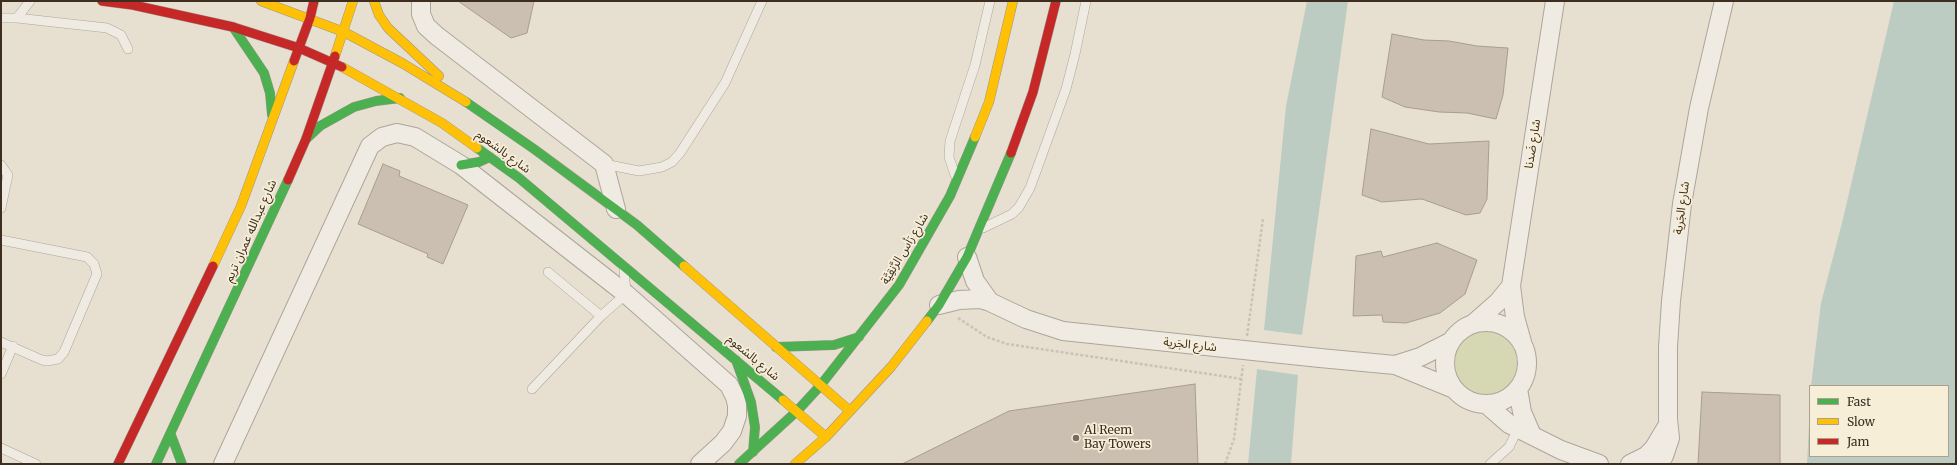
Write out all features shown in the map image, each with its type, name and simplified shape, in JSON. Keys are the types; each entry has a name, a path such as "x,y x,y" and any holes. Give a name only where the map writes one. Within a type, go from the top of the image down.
{"street":[{"name":"شارع بالشعوم","path":"102,1 134,5 233,27 299,48 333,62 400,98 442,123 519,178 797,410 826,437"},
{"name":"شارع بالشعوم","path":"261,1 310,18 344,32 402,63 452,93 534,149 638,225 850,411"},
{"name":"شارع عبدالله عمران تريم","path":"118,464 183,332 241,206 272,118 310,18 314,1"},
{"name":"شارع عبدالله عمران تريم","path":"156,464 171,435 269,223 306,139 344,32 353,1"},
{"path":"374,1 379,15 388,28 424,60 452,93"},
{"path":"421,1 421,14 426,26 437,36 604,164 616,209"},
{"name":"شارع رَأس الرَّنقِيَّة","path":"739,464 797,410 820,386 899,285 950,196 989,102 1014,1"},
{"path":"795,464 826,437 891,367 939,306 967,257 980,230 1033,92 1056,1"},
{"name":"شارع ضَدنا","path":"1522,342 1515,317 1511,286 1555,1"},
{"name":"شارع الجَرية","path":"1657,464 1668,448 1670,428 1668,419 1668,347 1671,301 1682,204 1699,108 1724,1"},
{"path":"233,27 248,47 264,73 270,93 272,118"},
{"path":"306,139 320,126 354,108 376,101 400,98"},
{"path":"223,464 370,146 382,137 397,133 415,137 461,165 626,294 729,385 735,396 737,416 732,431 723,444 700,464"},
{"path":"461,165 479,162 490,158"},
{"name":"شارع الجَرية","path":"967,257 975,281 990,302"},
{"path":"1474,323 1496,323 1515,333 1522,342 1526,354 1527,366 1524,378 1518,389 1509,397 1498,402 1486,404 1468,400 1454,389 1446,371 1446,351 1456,334 1474,323 1494,306 1511,286"},
{"name":"شارع الجَرية","path":"939,306 948,302 970,299 990,302 1026,319 1063,331 1395,365 1454,389"},
{"path":"776,347 834,345 859,336"},
{"name":"شارع الجَرية","path":"1395,365 1420,357 1450,342"},
{"path":"734,357 751,402 754,427 753,452"},
{"path":"1518,389 1525,431"},
{"path":"1486,404 1501,418 1575,460 1599,464"},
{"name":"شارع الجَرية","path":"1630,464 1646,456 1654,448 1660,440 1668,419"},
{"path":"171,435 182,464"}],"lane":[{"path":"17,18 30,1"},
{"path":"604,164 639,171 657,169 672,162 680,153 725,83 762,1"},
{"path":"957,178 951,164 950,141 975,65 990,1"},
{"path":"980,230 1012,214 1019,207 1030,188 1066,89 1086,1"},
{"path":"1,18 17,18 107,28 121,35 128,49"},
{"path":"1,165 6,170 8,176 2,204"},
{"path":"1,240 87,257 91,260 96,269 96,279 62,356 54,361 48,361 1,342"},
{"path":"532,389 601,316 626,294 624,265"},
{"path":"548,272 601,316"},
{"path":"1,374 13,346"},
{"path":"1490,464 1525,431"},
{"path":"1,448 33,463"},
{"path":"110,464 122,455"}],"path":[{"path":"939,306 988,337 1007,344 1242,379"}],"green space":[{"path":"1485,331 1497,334 1508,340 1514,351 1517,363 1514,375 1508,386 1497,392 1485,395 1473,392 1462,386 1456,375 1453,363 1456,351 1462,340 1473,334"}],"shaded area":[{"path":"1307,1 1348,1 1302,335 1264,330 1286,106"},
{"path":"1894,1 1956,1 1956,464 1807,464 1809,424 1809,457 1949,457 1949,385 1811,385 1821,303 1842,223"},
{"path":"1257,369 1298,375 1291,464 1248,464"}],"building":[{"path":"458,1 534,1 527,33 511,38"},
{"path":"1392,34 1424,40 1449,41 1477,46 1508,48 1503,95 1496,119 1467,113 1439,112 1405,107 1382,97"},
{"path":"1371,129 1429,144 1489,141 1487,199 1480,213 1466,215 1422,199 1382,202 1362,195"},
{"path":"383,164 400,171 399,176 468,205 443,264 427,257 428,254 358,224"},
{"path":"1437,243 1477,260 1465,294 1440,313 1406,323 1383,322 1382,315 1353,316 1356,256 1381,251 1383,257"},
{"name":"Al Reem Bay Towers","path":"1195,384 1198,464 902,464 1009,411"},
{"path":"1702,392 1780,395 1780,464 1698,464"}],"traffic: fast":[{"path":"233,27 264,73 270,93 272,115"},
{"path":"306,139 320,126 354,107 376,101 400,98"},
{"path":"466,102 534,149 637,225 684,266"},
{"path":"739,464 797,411 820,386 899,285 950,196 975,137"},
{"path":"477,148 519,178 783,400"},
{"path":"927,321 939,305 967,257 1011,153"},
{"path":"461,165 479,162 490,157"},
{"path":"156,464 288,180"},
{"path":"776,347 834,345 859,337"},
{"path":"736,360 751,402 755,427 753,452"},
{"path":"171,435 182,464"}],"traffic: slow":[{"path":"261,1 344,32 402,63 466,102"},
{"path":"335,56 353,1"},
{"path":"374,1 379,15 388,28 439,76"},
{"path":"975,137 989,102 1013,1"},
{"path":"213,266 241,206 294,61"},
{"path":"342,67 442,123 477,148"},
{"path":"684,266 850,411"},
{"path":"795,464 826,437 891,367 927,321"},
{"path":"783,400 826,437"}],"traffic: jam":[{"path":"102,1 133,5 233,27 299,48 342,67"},
{"path":"294,61 310,18 314,1"},
{"path":"1011,153 1033,92 1056,1"},
{"path":"288,180 306,139 335,56"},
{"path":"118,464 213,266"}],"place":[{"name":"Al Reem Bay Towers","path":"1076,438"}]}
